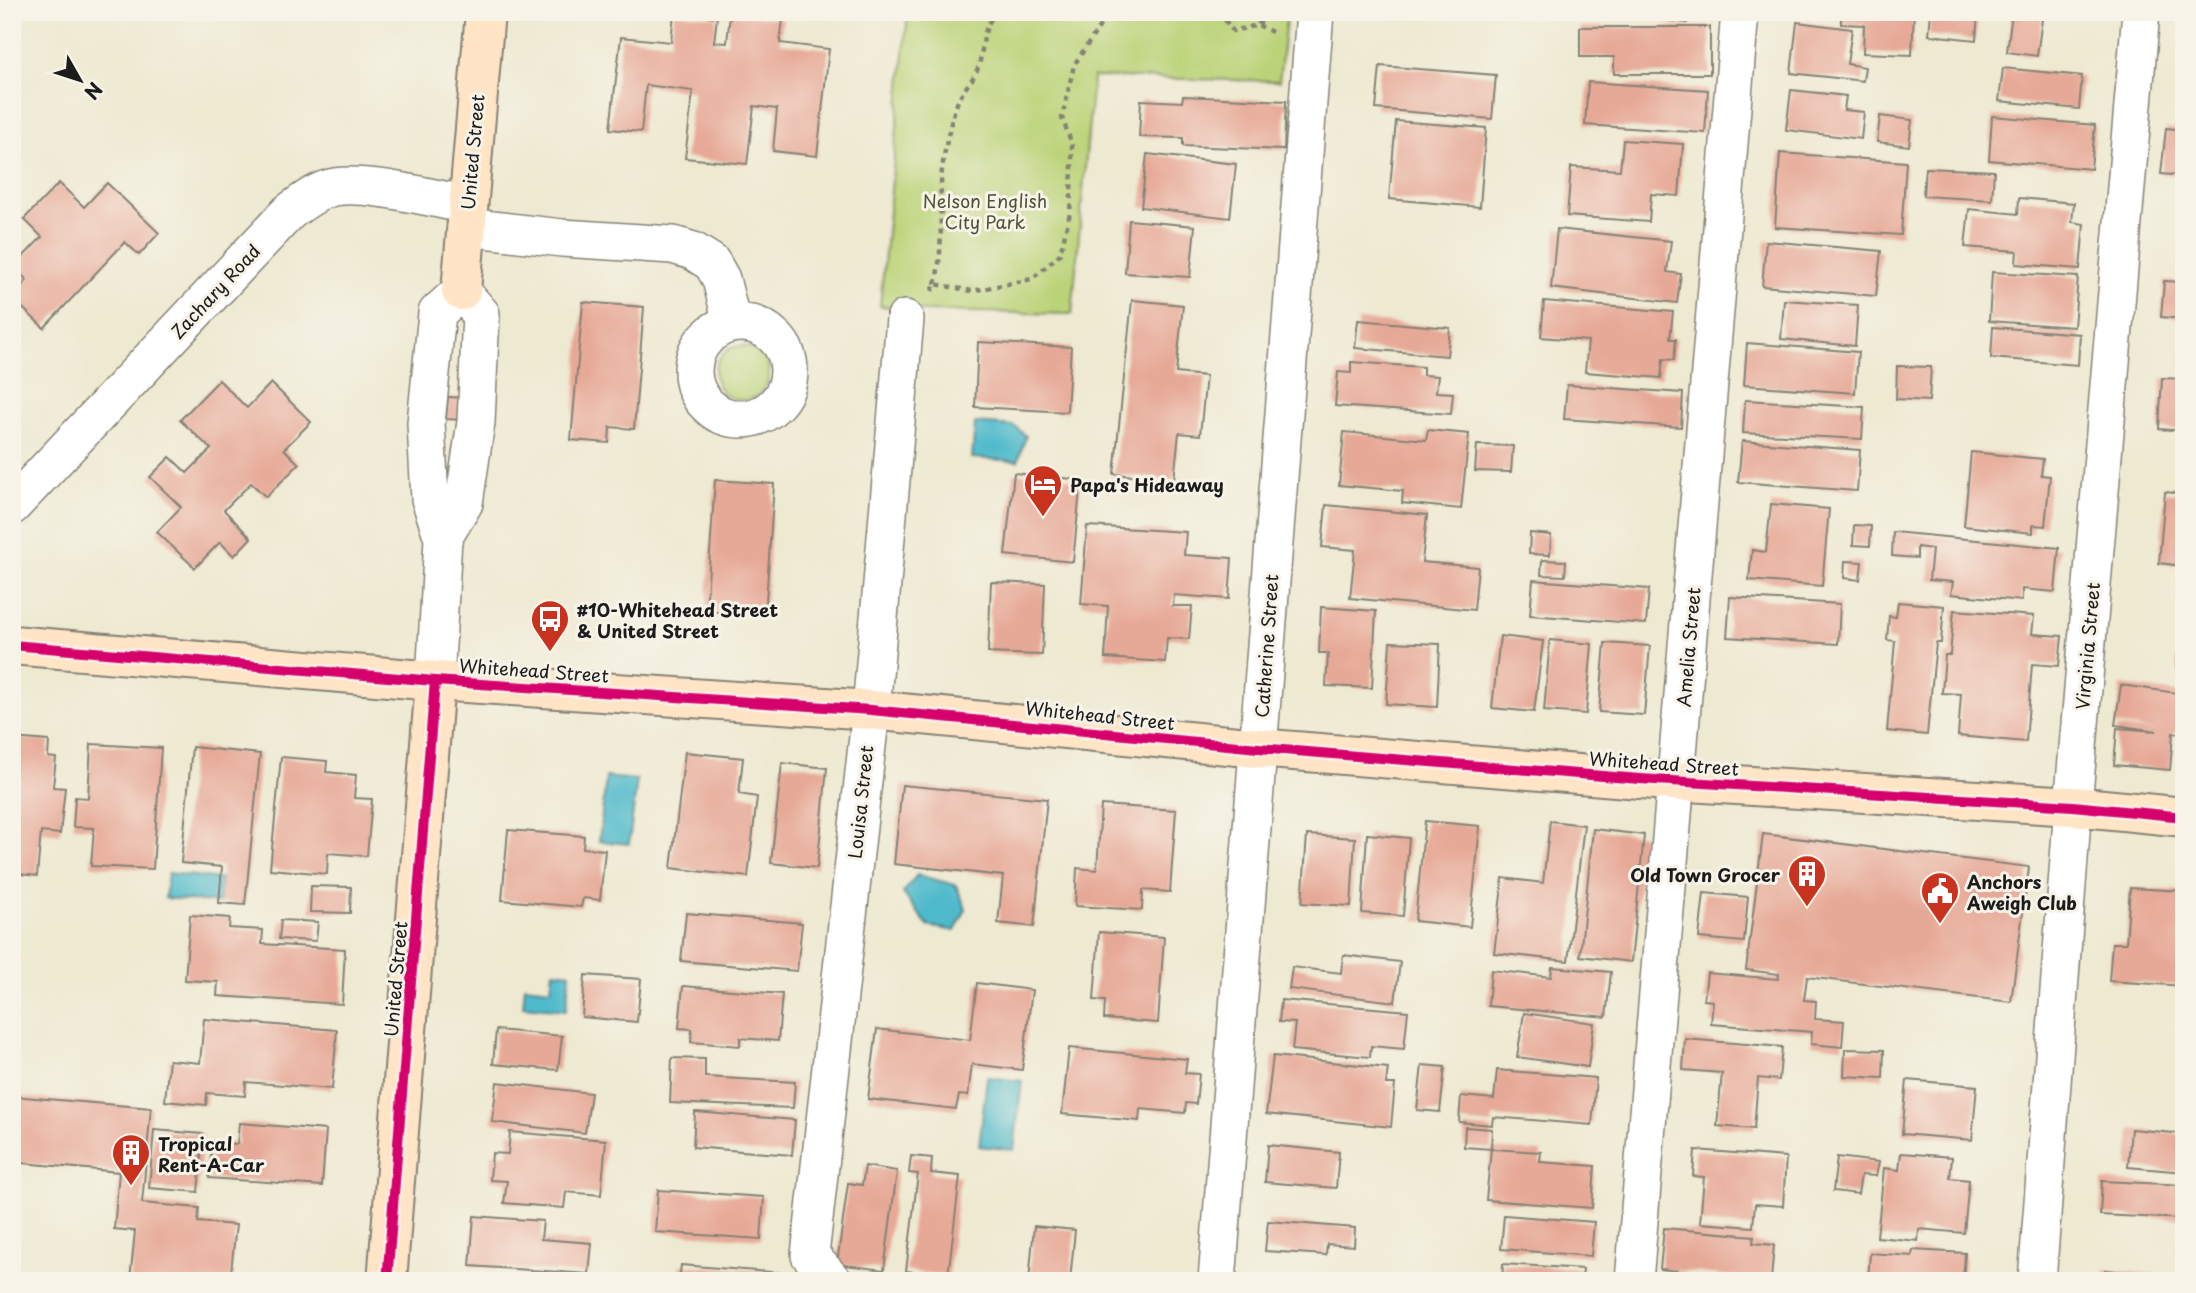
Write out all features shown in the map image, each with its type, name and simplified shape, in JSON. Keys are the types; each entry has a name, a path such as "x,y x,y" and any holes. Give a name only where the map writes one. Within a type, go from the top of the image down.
{"street":[{"name":"United Street","path":"387,1281 435,681 443,538 430,499 426,423 437,313 461,291 485,12"},
{"name":"Catherine Street","path":"1217,1281 1315,12"},
{"name":"Amelia Street","path":"1634,1281 1740,12"},
{"name":"Virginia Street","path":"2037,1281 2073,806 2141,12"},
{"name":"Zachary Road","path":"12,506 289,212 329,188 352,186 562,239 673,245 693,251 712,262 722,279 732,323"},
{"name":"United Street","path":"443,538 464,503 476,422 481,314 461,291"},
{"name":"Louisa Street","path":"830,1279 810,1255 916,310"},
{"name":"Whitehead Street","path":"12,645 435,681 871,710 1258,748 1676,782 2073,806 2184,817"}],"path":[{"path":"916,310 935,284 942,237 943,168 952,120 960,96 974,80 986,29 993,15 1000,12"},
{"path":"935,284 972,291 1032,279 1060,254 1070,213 1072,169 1072,144 1062,118 1074,65 1109,12"},
{"path":"1219,12 1233,31"},
{"path":"1258,25 1268,12"}],"green space":[{"name":"Nelson English City Park","path":"908,12 1287,12 1279,81 1093,77 1072,314 923,311 880,306"},
{"path":"742,346 761,354 769,373 761,392 742,400 723,392 715,373 723,354"}],"water":[{"path":"975,423 1014,426 1026,436 1018,461 972,458"},
{"path":"606,777 637,780 629,844 599,841"},
{"path":"168,873 221,879 219,903 165,898"},
{"path":"917,875 956,885 966,909 955,931 928,926 903,893"},
{"path":"553,971 570,973 566,1010 523,1006 525,986 551,989"},
{"path":"987,1077 1022,1081 1014,1150 979,1146"}],"building":[{"path":"1595,12 1688,12 1687,23"},
{"path":"1841,12 1914,12 1912,55 1863,53 1864,25 1841,24"},
{"path":"1931,12 1978,12 1976,40 1929,35"},
{"path":"2012,12 2043,12 2037,56 2007,52"},
{"path":"674,13 717,17 714,42 727,43 730,14 783,19 780,43 829,49 817,156 773,151 777,109 754,106 747,164 685,158 693,91 646,85 641,132 610,129 621,37 671,42"},
{"path":"1797,22 1852,29 1847,64 1865,67 1863,81 1791,73"},
{"path":"1580,27 1710,27 1710,74 1614,74 1614,57 1580,57"},
{"path":"1380,66 1496,75 1492,119 1376,109"},
{"path":"2003,68 2082,76 2079,109 1999,101"},
{"path":"1588,82 1708,90 1705,133 1585,125"},
{"path":"1791,90 1846,96 1844,110 1864,112 1861,139 1786,130"},
{"path":"1183,96 1286,101 1284,150 1183,146 1183,138 1139,137 1141,100 1182,102"},
{"path":"1880,116 1912,120 1909,146 1877,142"},
{"path":"1992,116 2095,125 2091,169 1989,160"},
{"path":"1396,121 1486,128 1480,207 1389,199"},
{"path":"2166,128 2184,130 2184,176 2161,174"},
{"path":"1623,140 1683,144 1679,196 1651,194 1649,222 1567,216 1571,167 1620,170"},
{"path":"1780,153 1906,162 1901,235 1775,227"},
{"path":"1147,154 1236,164 1230,218 1141,207"},
{"path":"1925,168 1994,171 1992,200 1923,196"},
{"path":"59,183 84,207 107,183 159,233 139,255 125,242 44,328 12,298 27,280 13,267 42,237 24,219"},
{"path":"2019,198 2074,203 2072,222 2084,224 2080,269 2016,264 2017,251 1965,247 1969,209 2018,214"},
{"path":"1129,220 1195,226 1190,277 1125,273"},
{"path":"1557,229 1671,241 1667,272 1681,274 1677,303 1551,288"},
{"path":"1766,241 1881,251 1876,296 1762,286"},
{"path":"1992,272 2078,277 2074,327 1989,321"},
{"path":"2164,281 2184,282 2184,319 2161,317"},
{"path":"1132,300 1183,305 1176,373 1206,376 1200,435 1179,433 1174,480 1114,474"},
{"path":"1784,300 1858,305 1855,346 1781,339"},
{"path":"1544,301 1673,312 1670,339 1676,339 1674,360 1663,359 1661,378 1585,372 1588,341 1541,337"},
{"path":"583,302 644,307 634,429 610,427 609,443 571,440"},
{"path":"1358,320 1450,328 1447,356 1355,348"},
{"path":"1993,327 2080,334 2078,365 1991,358"},
{"path":"978,342 1071,347 1067,412 975,407"},
{"path":"1747,343 1858,352 1855,393 1744,385"},
{"path":"1351,362 1423,367 1423,375 1438,376 1436,392 1453,393 1451,414 1335,406 1338,372 1351,373"},
{"path":"1897,366 1931,367 1929,401 1896,399"},
{"path":"2162,378 2184,379 2184,431 2159,429"},
{"path":"219,380 247,408 271,383 311,422 284,449 299,464 266,497 251,483 224,510 251,538 234,556 220,542 195,568 157,532 181,507 150,477 170,457 187,473 211,449 180,420"},
{"path":"1567,385 1683,393 1681,427 1564,419"},
{"path":"448,397 465,398 464,420 446,419"},
{"path":"1745,400 1864,407 1862,439 1743,433"},
{"path":"1428,430 1469,434 1461,509 1402,503 1403,491 1339,485 1344,432 1426,440"},
{"path":"1742,441 1860,450 1857,491 1738,482"},
{"path":"1477,445 1513,446 1511,472 1475,471"},
{"path":"1971,452 2043,459 2041,475 2050,476 2045,526 2033,525 2033,533 1964,526"},
{"name":"Papa's Hideaway","path":"1014,473 1081,480 1073,562 1005,555"},
{"path":"715,480 774,484 765,616 706,611"},
{"path":"2165,492 2184,494 2184,566 2159,563"},
{"path":"1771,504 1829,509 1822,586 1749,580 1752,550 1766,552"},
{"path":"1326,505 1427,515 1422,562 1478,567 1474,610 1350,598 1355,550 1322,547"},
{"path":"1854,525 1871,526 1870,546 1853,545"},
{"path":"1087,526 1186,532 1184,555 1232,558 1229,599 1174,595 1173,606 1192,606 1189,639 1167,638 1165,662 1105,658 1108,606 1081,604"},
{"path":"1893,532 2059,548 2055,592 2022,589 2022,601 1951,594 1953,582 1929,580 1932,549 1917,547 1917,558 1892,556"},
{"path":"1530,533 1551,535 1550,555 1529,554"},
{"path":"1542,560 1566,561 1565,576 1541,575"},
{"path":"1845,561 1862,562 1860,580 1844,578"},
{"path":"1533,580 1649,589 1646,624 1530,615"},
{"path":"991,582 1045,584 1042,655 988,653"},
{"path":"1730,597 1840,604 1838,644 1727,637"},
{"path":"1898,602 1944,606 1941,643 1936,643 1927,735 1887,731 1895,641 1887,640 1889,616 1896,617"},
{"path":"1321,607 1376,611 1372,688 1326,686 1328,653 1319,653"},
{"path":"1954,610 2034,616 2032,634 2062,636 2059,666 2032,664 2026,742 1958,736 1961,694 1942,693 1945,655 1950,655"},
{"path":"2179,635 2184,635 2184,668 2177,668"},
{"path":"1500,636 1543,641 1534,712 1492,708"},
{"path":"1550,640 1592,644 1586,714 1544,711"},
{"path":"1390,642 1440,644 1437,707 1386,704"},
{"path":"1605,643 1650,646 1644,715 1599,712"},
{"path":"2121,685 2184,694 2182,734 2173,733 2170,770 2114,765 2117,728 2157,731 2115,725"},
{"path":"12,738 49,741 48,757 56,758 53,787 65,788 60,834 41,832 37,876 12,873"},
{"path":"91,744 161,748 153,869 91,866 94,828 73,827 75,797 88,798"},
{"path":"192,747 260,754 245,905 219,903 222,867 181,863"},
{"path":"685,752 743,758 739,794 757,797 748,877 671,868"},
{"path":"281,757 327,761 326,772 356,775 354,798 372,799 367,856 328,853 327,874 270,869"},
{"path":"782,763 827,768 817,868 771,863"},
{"path":"902,785 1047,799 1034,927 998,923 1003,876 894,864"},
{"path":"1101,805 1176,810 1170,892 1143,890 1142,910 1075,906 1077,868 1097,870"},
{"path":"1425,821 1480,826 1470,927 1415,921"},
{"path":"1550,821 1584,825 1568,961 1494,953 1503,878 1543,883"},
{"path":"1593,829 1644,835 1631,962 1580,956"},
{"path":"508,830 584,836 583,848 605,850 600,900 583,898 581,907 502,900"},
{"path":"1367,834 1409,838 1403,916 1362,913"},
{"path":"1763,834 2029,867 2011,1002 1807,977 1804,1000 1816,1001 1815,1019 1844,1021 1842,1047 1811,1044 1812,1032 1711,1024 1713,1001 1704,1000 1707,973 1778,979 1779,974 1746,970"},
{"path":"1307,835 1355,838 1351,906 1302,903"},
{"path":"311,886 351,887 350,913 310,912"},
{"path":"2130,888 2184,891 2184,986 2109,981 2112,943 2126,943"},
{"path":"1704,893 1748,897 1744,942 1699,938"},
{"path":"686,913 802,923 797,971 681,961"},
{"path":"190,915 230,918 229,928 263,930 262,944 345,949 342,1004 217,996 218,982 185,980"},
{"path":"281,920 318,922 316,941 279,939"},
{"path":"1099,932 1164,937 1158,1023 1104,1019 1105,1001 1094,1000"},
{"path":"1343,955 1400,962 1395,1002 1289,989 1292,967 1341,973"},
{"path":"1552,967 1611,972 1606,1017 1488,1006 1491,970 1551,977"},
{"path":"585,975 641,979 637,1022 582,1017"},
{"path":"977,983 1032,990 1022,1070 972,1064 968,1096 959,1095 956,1109 868,1099 877,1029 970,1040"},
{"path":"683,986 782,994 778,1041 740,1038 740,1046 691,1042 692,1029 679,1028"},
{"path":"1281,1000 1408,1011 1404,1049 1371,1046 1370,1057 1292,1050 1295,1023 1279,1022"},
{"path":"1524,1013 1594,1023 1588,1067 1517,1057"},
{"path":"204,1019 337,1030 332,1089 246,1082 245,1096 207,1093 206,1105 165,1101 169,1060 200,1063"},
{"path":"496,1030 562,1036 558,1070 493,1064"},
{"path":"1685,1039 1782,1047 1779,1080 1758,1078 1754,1129 1717,1126 1722,1073 1683,1070"},
{"path":"1069,1048 1187,1059 1185,1073 1199,1074 1196,1104 1186,1103 1185,1113 1140,1109 1139,1121 1062,1114"},
{"path":"1845,1049 1884,1050 1883,1078 1844,1076"},
{"path":"1273,1056 1388,1068 1386,1084 1395,1084 1391,1127 1266,1114"},
{"path":"672,1058 705,1059 705,1077 795,1082 793,1108 670,1103"},
{"path":"1422,1065 1445,1067 1440,1112 1417,1110"},
{"path":"1497,1070 1596,1078 1592,1125 1493,1117 1492,1125 1459,1122 1461,1096 1494,1099"},
{"path":"1907,1080 1977,1086 1972,1140 1902,1134"},
{"path":"497,1082 591,1093 585,1133 492,1122"},
{"name":"Tropical Rent-A-Car","path":"12,1096 151,1108 142,1203 199,1208 198,1222 236,1225 230,1281 130,1281 135,1231 114,1229 119,1172 12,1162"},
{"path":"695,1112 795,1120 792,1155 693,1147"},
{"path":"239,1123 326,1130 322,1186 209,1178 212,1142 237,1144"},
{"path":"1465,1127 1492,1129 1491,1149 1464,1147"},
{"path":"2131,1129 2184,1134 2184,1172 2128,1167"},
{"path":"154,1130 203,1134 198,1192 149,1188"},
{"path":"510,1132 606,1140 601,1195 566,1192 564,1208 504,1203 507,1181 490,1180 492,1153 508,1154"},
{"path":"1268,1145 1339,1152 1336,1188 1265,1182"},
{"path":"1491,1149 1541,1152 1540,1162 1595,1166 1592,1208 1486,1200"},
{"path":"1695,1150 1786,1157 1783,1206 1755,1204 1753,1227 1700,1223 1704,1177 1693,1176"},
{"path":"1901,1153 1952,1157 1950,1178 1969,1180 1964,1233 1919,1229 1918,1241 1877,1237 1884,1168 1899,1170"},
{"path":"911,1156 932,1158 931,1173 960,1176 948,1276 906,1271 918,1174 909,1173"},
{"path":"1837,1157 1879,1162 1876,1176 1861,1175 1858,1194 1833,1191"},
{"path":"865,1166 897,1171 884,1270 837,1264 848,1183 862,1185"},
{"path":"2102,1181 2184,1185 2184,1219 2100,1215"},
{"path":"658,1190 764,1197 761,1239 655,1232"},
{"path":"1504,1215 1594,1222 1591,1256 1501,1249"},
{"path":"474,1216 543,1221 541,1239 592,1243 589,1274 470,1266"},
{"path":"1268,1221 1355,1228 1354,1246 1327,1244 1326,1255 1265,1251"},
{"path":"1034,1226 1075,1230 1070,1281 1029,1281"},
{"path":"1664,1228 1754,1236 1753,1243 1774,1245 1771,1280 1660,1269"},
{"path":"1913,1250 1965,1253 1963,1281 1868,1281 1870,1253 1912,1256"},
{"path":"1503,1264 1583,1269 1582,1281 1502,1281"},
{"path":"681,1265 783,1273 782,1281 679,1281"},
{"path":"2105,1270 2184,1277 2184,1281 2103,1281"},
{"path":"1655,1275 1727,1279 1727,1281 1655,1281"}],"cycle path":[{"path":"12,645 435,681 871,710 1258,748 1640,779 2073,806 2184,817"},
{"path":"387,1281 435,681"}],"place":[{"name":"Papa's Hideaway","path":"1043,518"},
{"name":"#10-Whitehead Street & United Street","path":"550,653"},
{"name":"Old Town Grocer","path":"1807,908"},
{"name":"Anchors Aweigh Club","path":"1940,925"},
{"name":"Tropical Rent-A-Car","path":"131,1187"}]}
